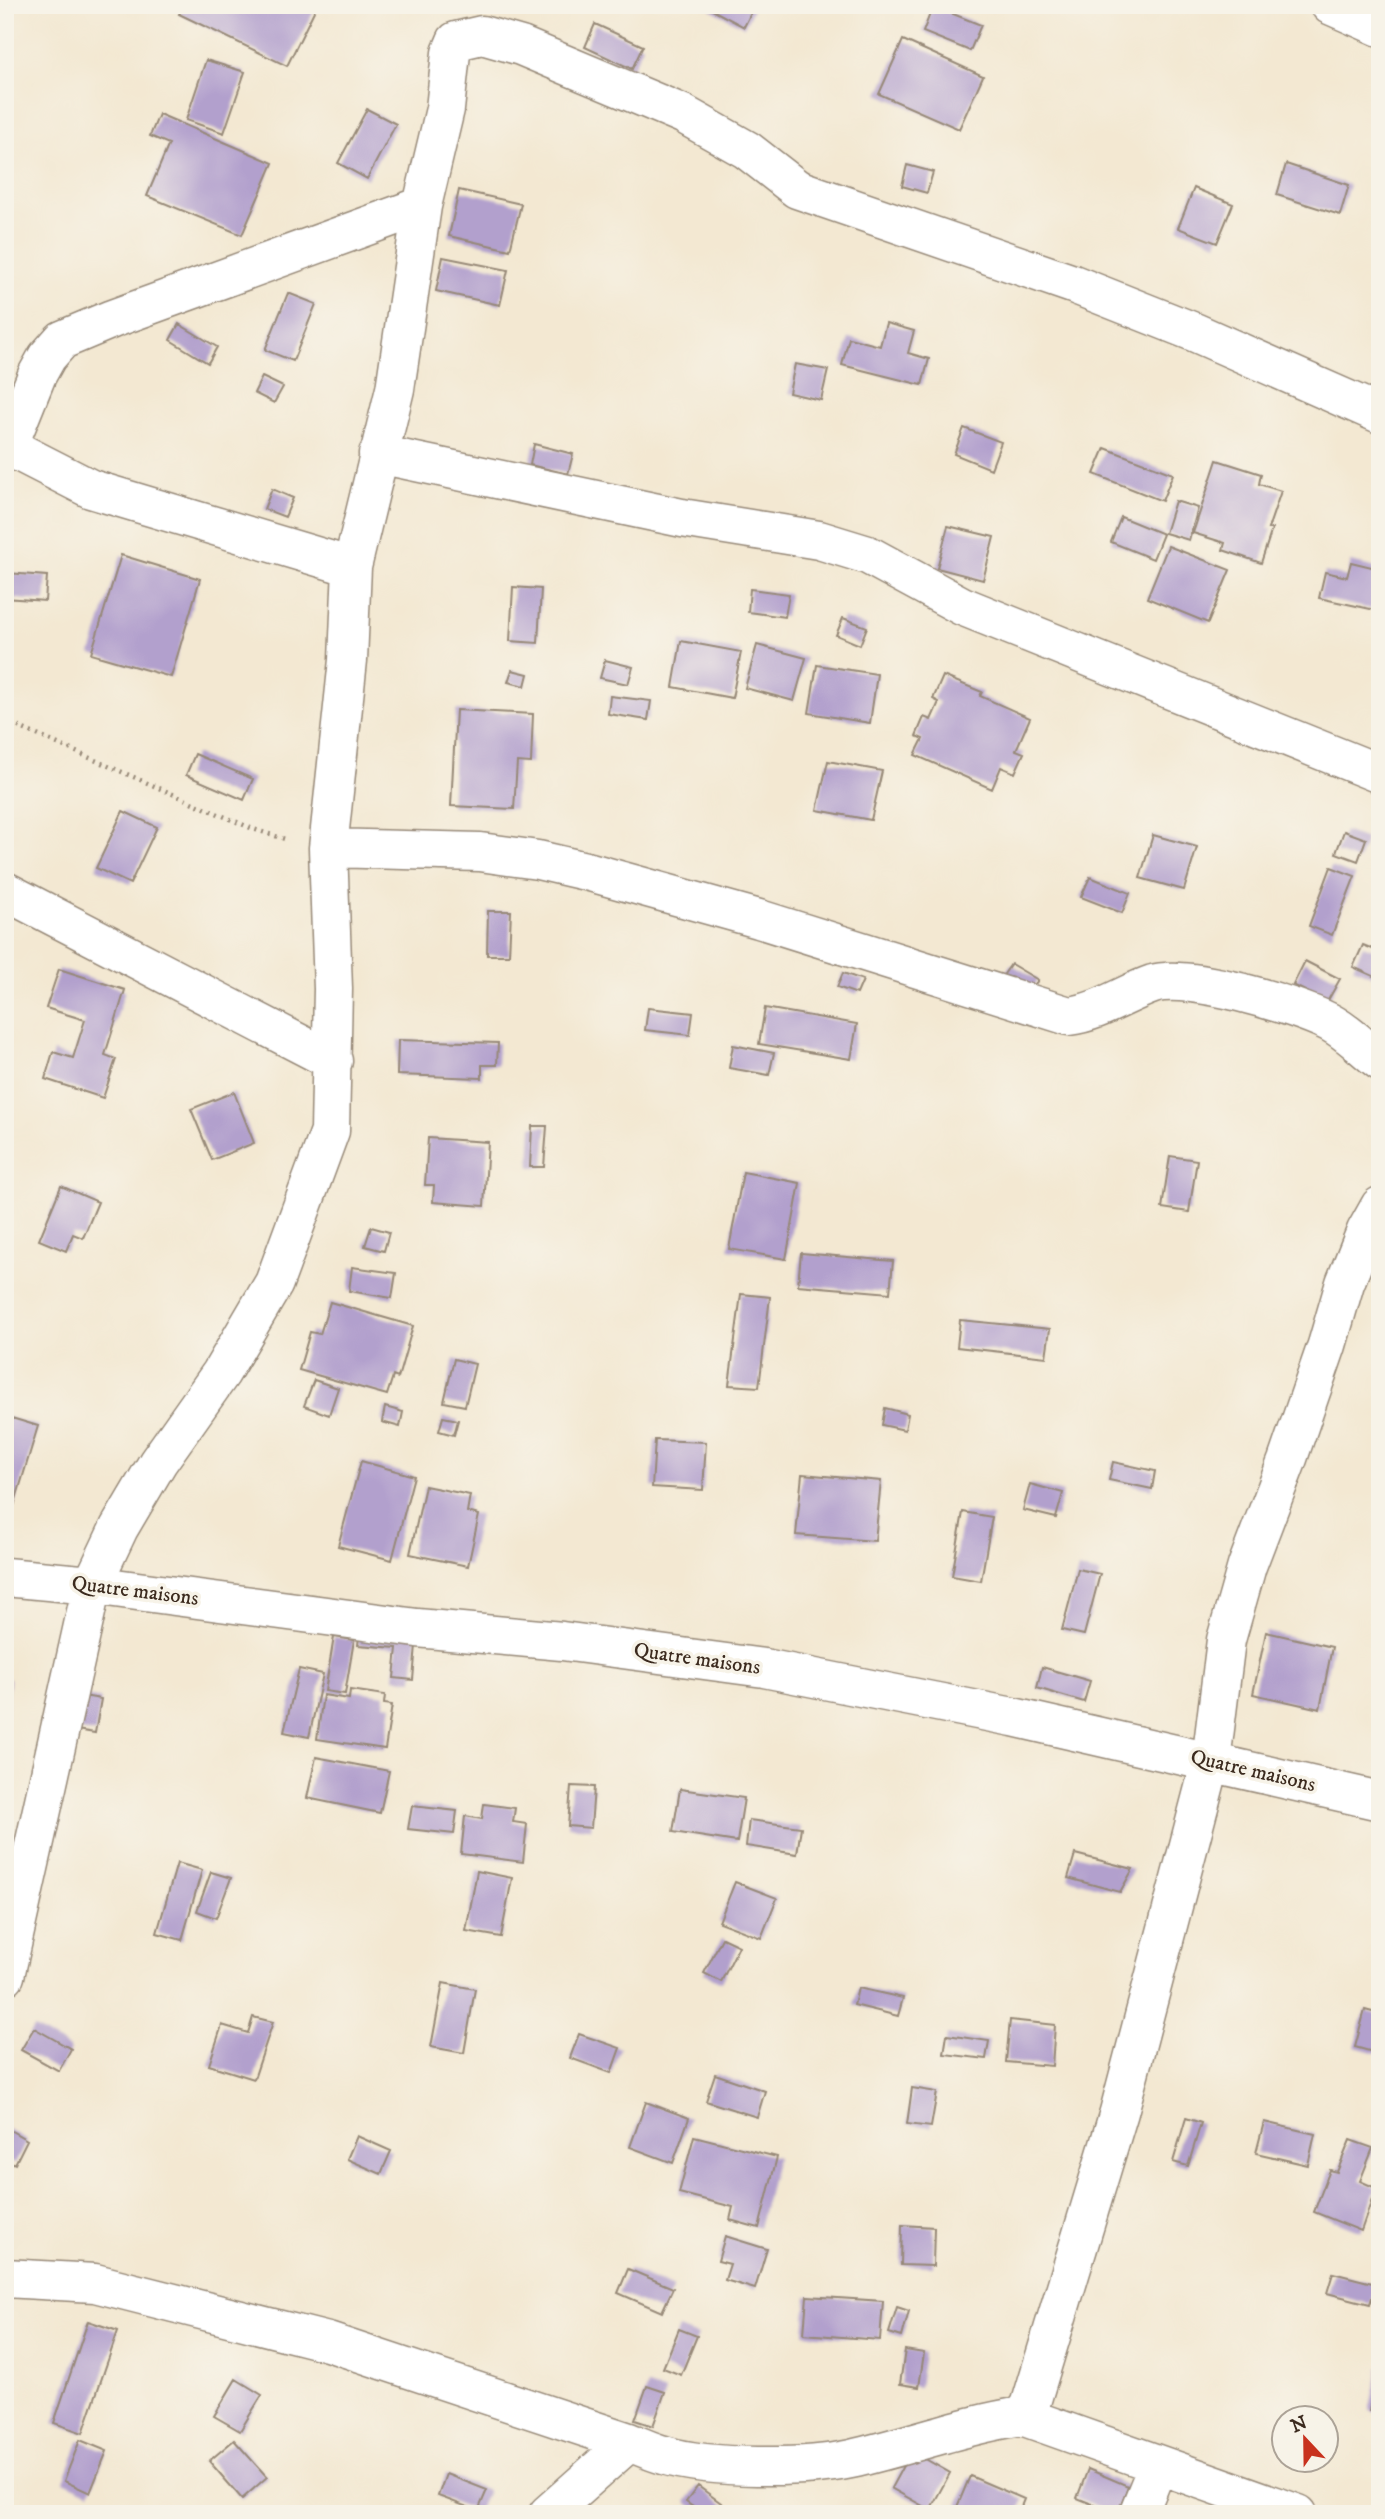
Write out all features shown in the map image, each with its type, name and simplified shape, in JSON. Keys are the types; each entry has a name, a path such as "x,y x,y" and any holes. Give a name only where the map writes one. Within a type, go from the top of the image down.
{"street":[{"path":"1330,5 1380,27"},
{"path":"5,1976 92,1585 119,1528 158,1462 221,1373 274,1283 330,1131 333,1061 328,848 348,660 352,567 395,389 422,206 445,109 451,52 456,41 482,35 521,46 683,114 747,150 797,189 850,205 1073,284 1194,332 1380,414"},
{"path":"352,567 91,489 6,446 24,411 37,375 47,357 62,340 112,318 422,206"},
{"path":"379,454 682,517 819,540 867,555 962,606 1380,774"},
{"path":"328,848 480,852 538,860 759,919 1069,1016 1086,1014 1154,984 1179,981 1276,1000 1331,1023 1380,1061"},
{"path":"5,891 333,1061"},
{"path":"1023,2416 1030,2406 1119,2112 1210,1761 1226,1640 1247,1566 1296,1435 1345,1283 1366,1231 1380,1206"},
{"name":"Quatre maisons","path":"5,1577 92,1585 417,1628 562,1641 764,1668 1013,1717 1380,1801"},
{"path":"5,2278 94,2283 328,2342 666,2456 725,2465 795,2465 848,2460 985,2422 1023,2416 1298,2514"},
{"path":"548,2514 629,2442"},
{"path":"1138,2514 1158,2465"}],"path":[{"path":"5,721 253,829 283,839 328,848"}],"building":[{"path":"184,5 317,5 287,66 179,14"},
{"path":"703,5 755,5 744,27"},
{"path":"933,6 981,25 970,51 923,32"},
{"path":"595,24 643,46 632,69 585,47"},
{"path":"903,40 983,76 959,129 879,94"},
{"path":"206,60 245,72 224,133 186,120"},
{"path":"367,109 396,124 367,179 338,163"},
{"path":"159,114 273,163 242,235 147,196 169,144 150,136"},
{"path":"1286,164 1349,185 1340,215 1277,195"},
{"path":"907,165 933,172 927,193 902,186"},
{"path":"1194,188 1233,204 1217,243 1178,228"},
{"path":"459,190 521,204 510,250 449,236"},
{"path":"443,257 508,270 500,305 436,291"},
{"path":"288,293 316,304 293,361 265,350"},
{"path":"886,323 914,331 908,353 929,359 922,385 842,365 849,338 880,346"},
{"path":"179,324 217,347 208,363 170,340"},
{"path":"795,364 828,370 821,400 789,393"},
{"path":"262,377 283,387 274,403 254,393"},
{"path":"964,428 1001,442 991,469 954,454"},
{"path":"534,444 573,454 568,474 530,465"},
{"path":"1105,448 1173,474 1162,501 1094,474"},
{"path":"1217,460 1261,474 1259,484 1281,491 1268,529 1272,529 1261,563 1223,550 1225,543 1193,533"},
{"path":"272,489 293,498 285,517 264,509"},
{"path":"1175,501 1198,508 1189,540 1165,533"},
{"path":"1121,517 1163,534 1153,559 1111,542"},
{"path":"948,526 994,537 983,580 937,568"},
{"path":"1168,546 1230,570 1208,623 1147,598"},
{"path":"121,555 200,579 171,677 91,654"},
{"path":"1351,562 1380,569 1380,611 1319,598 1325,572 1347,577"},
{"path":"6,573 47,576 45,601 5,598"},
{"path":"513,587 541,589 538,643 510,641"},
{"path":"750,589 789,594 785,617 748,612"},
{"path":"843,618 867,627 860,645 836,635"},
{"path":"681,641 741,652 732,698 673,687"},
{"path":"757,645 806,658 794,701 745,688"},
{"path":"605,660 633,667 628,684 600,678"},
{"path":"817,665 877,674 870,723 809,713"},
{"path":"512,670 528,674 525,686 508,682"},
{"path":"943,676 982,692 980,696 1030,718 1016,750 1024,753 1015,773 1001,767 992,789 915,755 923,739 916,736 924,717 931,720 939,702 933,699"},
{"path":"610,696 651,701 648,720 608,714"},
{"path":"456,710 533,714 531,763 517,762 514,809 451,806"},
{"path":"195,754 253,779 244,800 186,775"},
{"path":"828,761 882,771 871,820 817,810"},
{"path":"123,811 157,827 130,884 96,868"},
{"path":"1344,831 1366,839 1358,861 1336,853"},
{"path":"1153,835 1197,847 1184,890 1140,878"},
{"path":"1331,867 1355,876 1332,935 1309,926"},
{"path":"1090,877 1130,893 1122,913 1081,897"},
{"path":"488,911 511,911 509,955 487,955"},
{"path":"1363,945 1380,952 1380,979 1353,967"},
{"path":"1305,961 1340,979 1327,1002 1293,985"},
{"path":"1011,964 1038,980 1027,996 1000,980"},
{"path":"59,969 125,990 105,1055 116,1059 103,1098 45,1079 53,1052 73,1058 85,1020 46,1008"},
{"path":"843,973 863,980 857,994 837,987"},
{"path":"648,1008 693,1013 690,1035 645,1030"},
{"path":"765,1008 857,1024 851,1059 759,1044"},
{"path":"398,1040 498,1043 497,1065 482,1065 482,1078 397,1075"},
{"path":"733,1045 774,1053 769,1075 729,1068"},
{"path":"234,1092 254,1143 212,1160 191,1109"},
{"path":"532,1126 547,1126 544,1167 530,1167"},
{"path":"428,1138 488,1142 484,1206 433,1202 434,1185 425,1185"},
{"path":"1170,1156 1197,1160 1189,1212 1162,1208"},
{"path":"743,1172 800,1183 786,1259 729,1249"},
{"path":"61,1186 98,1202 83,1238 73,1234 66,1251 39,1240"},
{"path":"371,1227 389,1232 384,1251 365,1246"},
{"path":"801,1253 893,1261 890,1293 798,1285"},
{"path":"352,1267 396,1273 392,1298 349,1291"},
{"path":"741,1294 770,1297 759,1387 729,1385"},
{"path":"330,1302 413,1326 398,1378 393,1376 387,1395 299,1370 310,1332 320,1334"},
{"path":"960,1320 1050,1329 1046,1357 957,1347"},
{"path":"454,1359 475,1364 465,1406 444,1402"},
{"path":"314,1380 338,1388 329,1415 304,1406"},
{"path":"385,1407 403,1412 400,1427 382,1422"},
{"path":"885,1408 908,1414 905,1430 882,1425"},
{"path":"5,1416 38,1426 13,1509 5,1507"},
{"path":"443,1417 458,1420 454,1435 439,1431"},
{"path":"655,1440 706,1442 703,1490 652,1487"},
{"path":"361,1461 414,1476 392,1560 338,1546"},
{"path":"1113,1462 1155,1471 1152,1489 1109,1480"},
{"path":"802,1474 881,1481 875,1541 796,1535"},
{"path":"1030,1484 1063,1493 1056,1518 1023,1510"},
{"path":"425,1486 470,1495 467,1512 479,1515 468,1566 410,1554"},
{"path":"963,1512 992,1517 981,1581 952,1576"},
{"path":"1078,1569 1100,1574 1084,1635 1062,1630"},
{"path":"360,1628 417,1633 413,1680 394,1678 397,1648 358,1645"},
{"path":"1266,1632 1332,1647 1320,1709 1253,1694"},
{"path":"334,1637 354,1640 345,1694 325,1691"},
{"path":"1042,1667 1090,1681 1084,1702 1037,1688"},
{"path":"299,1669 323,1674 309,1737 284,1732"},
{"path":"5,1679 10,1679 7,1723 5,1723"},
{"path":"350,1690 385,1695 384,1704 392,1705 385,1749 317,1739 323,1695 349,1699"},
{"path":"77,1695 101,1699 95,1733 70,1729"},
{"path":"316,1757 389,1771 380,1813 307,1798"},
{"path":"571,1786 594,1787 591,1828 568,1826"},
{"path":"680,1789 744,1798 737,1842 673,1832"},
{"path":"484,1804 515,1808 513,1822 527,1824 523,1862 461,1854 465,1816 482,1819"},
{"path":"412,1806 457,1811 454,1834 408,1829"},
{"path":"749,1820 801,1827 797,1854 746,1846"},
{"path":"1075,1854 1133,1869 1120,1892 1068,1878"},
{"path":"177,1863 202,1870 182,1940 157,1933"},
{"path":"477,1871 512,1878 501,1937 466,1931"},
{"path":"211,1872 231,1878 216,1918 197,1911"},
{"path":"735,1882 777,1898 761,1938 719,1922"},
{"path":"722,1938 739,1946 721,1982 704,1973"},
{"path":"443,1983 475,1989 464,2053 431,2047"},
{"path":"858,1988 903,1998 898,2016 854,2005"},
{"path":"1365,2010 1380,2014 1380,2054 1355,2047"},
{"path":"253,2017 273,2022 254,2079 209,2065 222,2025 248,2033"},
{"path":"1010,2020 1055,2025 1052,2066 1006,2062"},
{"path":"34,2028 71,2049 59,2071 21,2050"},
{"path":"579,2034 620,2048 611,2073 570,2058"},
{"path":"947,2035 989,2041 986,2059 944,2054"},
{"path":"715,2074 765,2091 757,2117 706,2101"},
{"path":"912,2088 937,2092 931,2127 907,2124"},
{"path":"646,2102 689,2118 673,2163 630,2147"},
{"path":"1186,2118 1201,2123 1188,2166 1173,2162"},
{"path":"1264,2122 1315,2134 1308,2165 1256,2153"},
{"path":"8,2129 27,2140 15,2164 5,2159 5,2135"},
{"path":"357,2136 391,2151 381,2174 347,2159"},
{"path":"694,2136 777,2157 759,2228 730,2220 733,2207 679,2193"},
{"path":"1350,2140 1373,2148 1360,2181 1376,2188 1361,2231 1314,2212 1330,2170 1337,2172"},
{"path":"902,2225 934,2227 933,2266 901,2265"},
{"path":"725,2236 767,2249 755,2289 725,2280 730,2264 718,2261"},
{"path":"628,2269 673,2288 662,2312 618,2293"},
{"path":"1333,2273 1376,2284 1370,2304 1327,2293"},
{"path":"807,2296 883,2301 880,2340 804,2334"},
{"path":"897,2307 909,2311 902,2337 889,2333"},
{"path":"88,2321 118,2331 83,2433 54,2423"},
{"path":"679,2329 697,2336 681,2375 663,2368"},
{"path":"905,2350 924,2353 919,2387 900,2384"},
{"path":"1380,2367 1380,2414 1369,2411"},
{"path":"236,2379 262,2395 240,2431 214,2416"},
{"path":"647,2386 665,2392 653,2426 635,2420"},
{"path":"80,2440 107,2451 90,2493 64,2481"},
{"path":"234,2440 267,2477 242,2499 209,2461"},
{"path":"911,2451 950,2473 930,2510 891,2488"},
{"path":"1088,2469 1128,2486 1117,2514 1077,2498"},
{"path":"446,2474 487,2490 478,2511 438,2496"},
{"path":"970,2476 1024,2499 1018,2514 954,2514"},
{"path":"698,2486 736,2514 703,2514 686,2502"}]}
